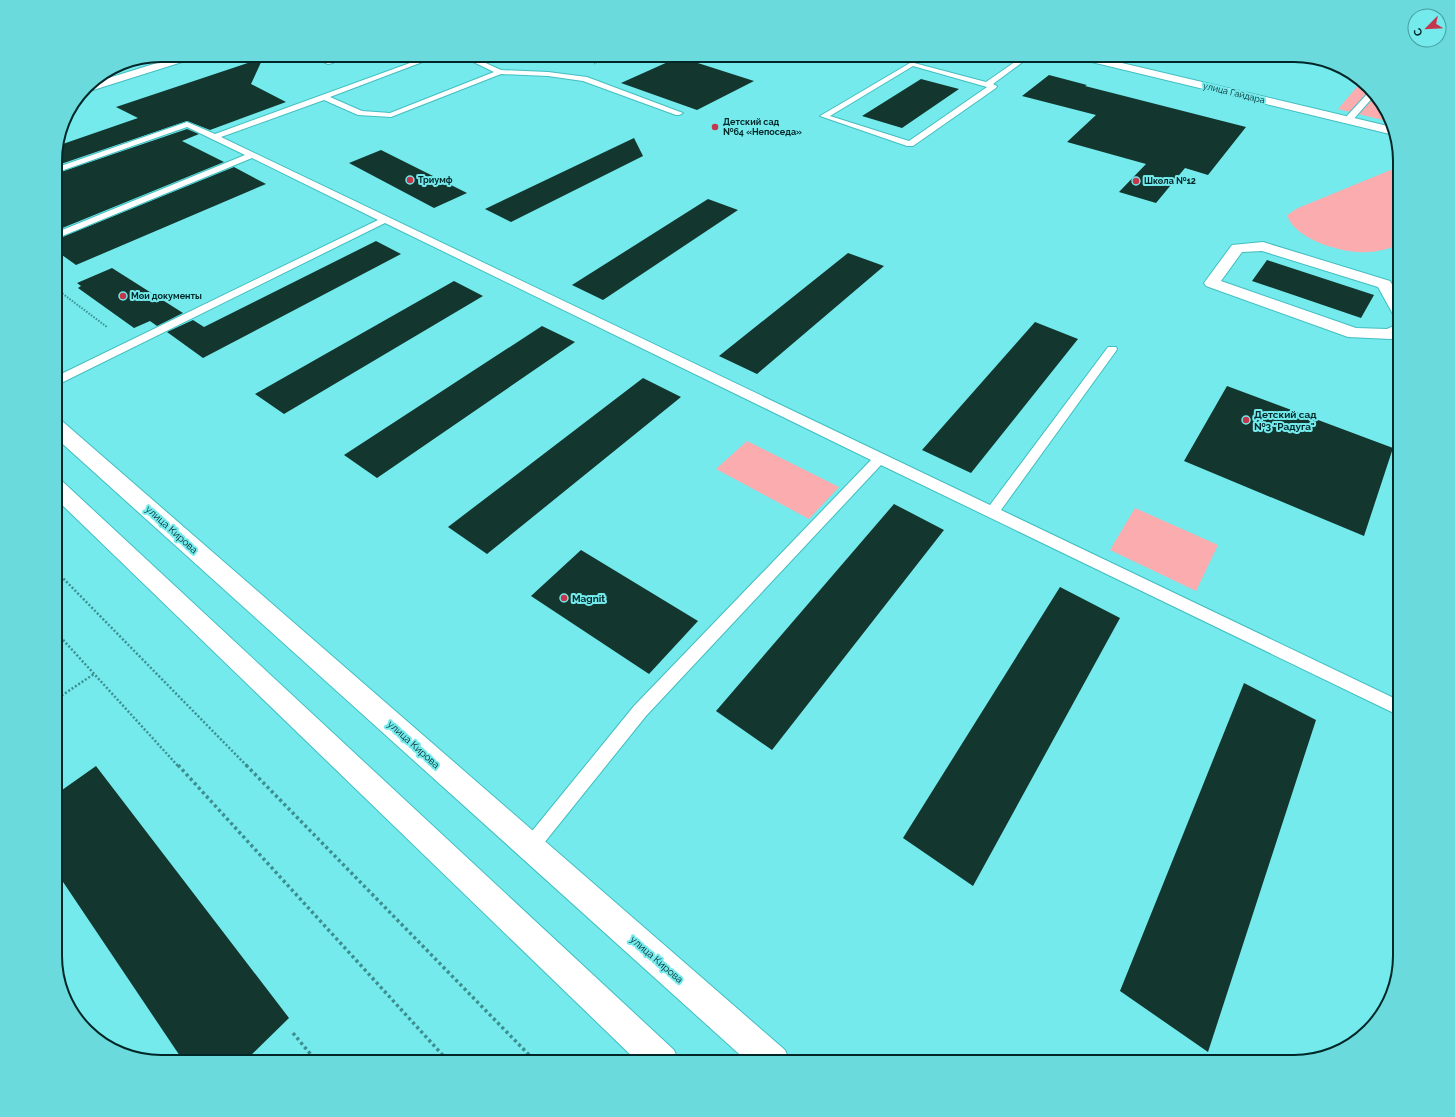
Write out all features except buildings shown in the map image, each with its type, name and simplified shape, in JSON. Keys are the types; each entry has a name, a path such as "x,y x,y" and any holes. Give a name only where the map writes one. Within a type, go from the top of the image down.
{"main road":[{"path":"105,80 169,62"},
{"name":"улица Гайдара","path":"1104,62 1388,130"},
{"path":"1393,300 1384,284 1263,246 1237,248 1212,283 1354,333 1391,334 1393,333"},
{"name":"улица Кирова","path":"62,432 766,1055"},
{"path":"62,493 655,1055"}],"lane":[{"path":"215,137 419,62"},
{"path":"478,62 500,72 548,74 584,79 679,113"},
{"path":"987,85 1019,62"},
{"path":"912,64 987,85 993,86 910,144 824,116 912,64"},
{"path":"324,97 361,113 390,115 500,72"},
{"path":"1348,120 1369,97"},
{"path":"62,169 187,124 1393,706"},
{"path":"62,233 252,155"},
{"path":"62,379 385,220"},
{"path":"992,512 1112,349"},
{"path":"530,847 640,711 880,458"}],"path":[{"path":"62,293 107,327"},
{"path":"62,577 529,1055"},
{"path":"62,639 443,1055"},
{"path":"62,695 94,674"},
{"path":"293,1032 311,1055"}],"shaded area":[{"path":"1358,86 1376,106 1384,120 1338,109"},
{"path":"1393,169 1393,247 1379,251 1363,252 1339,249 1317,242 1307,237 1291,223 1287,215 1298,208"},
{"path":"747,441 839,487 809,519 716,469"},
{"path":"1135,508 1218,545 1196,591 1110,550"}],"place":[{"name":"Детский сад №64 «Непоседа»","path":"715,127"},
{"name":"Триумф","path":"410,180"},
{"name":"Школа №12","path":"1136,181"},
{"name":"Мои документы","path":"123,296"},
{"name":"Детский сад №3 \"Радуга\"","path":"1246,420"},
{"name":"Magnit","path":"564,598"}]}
